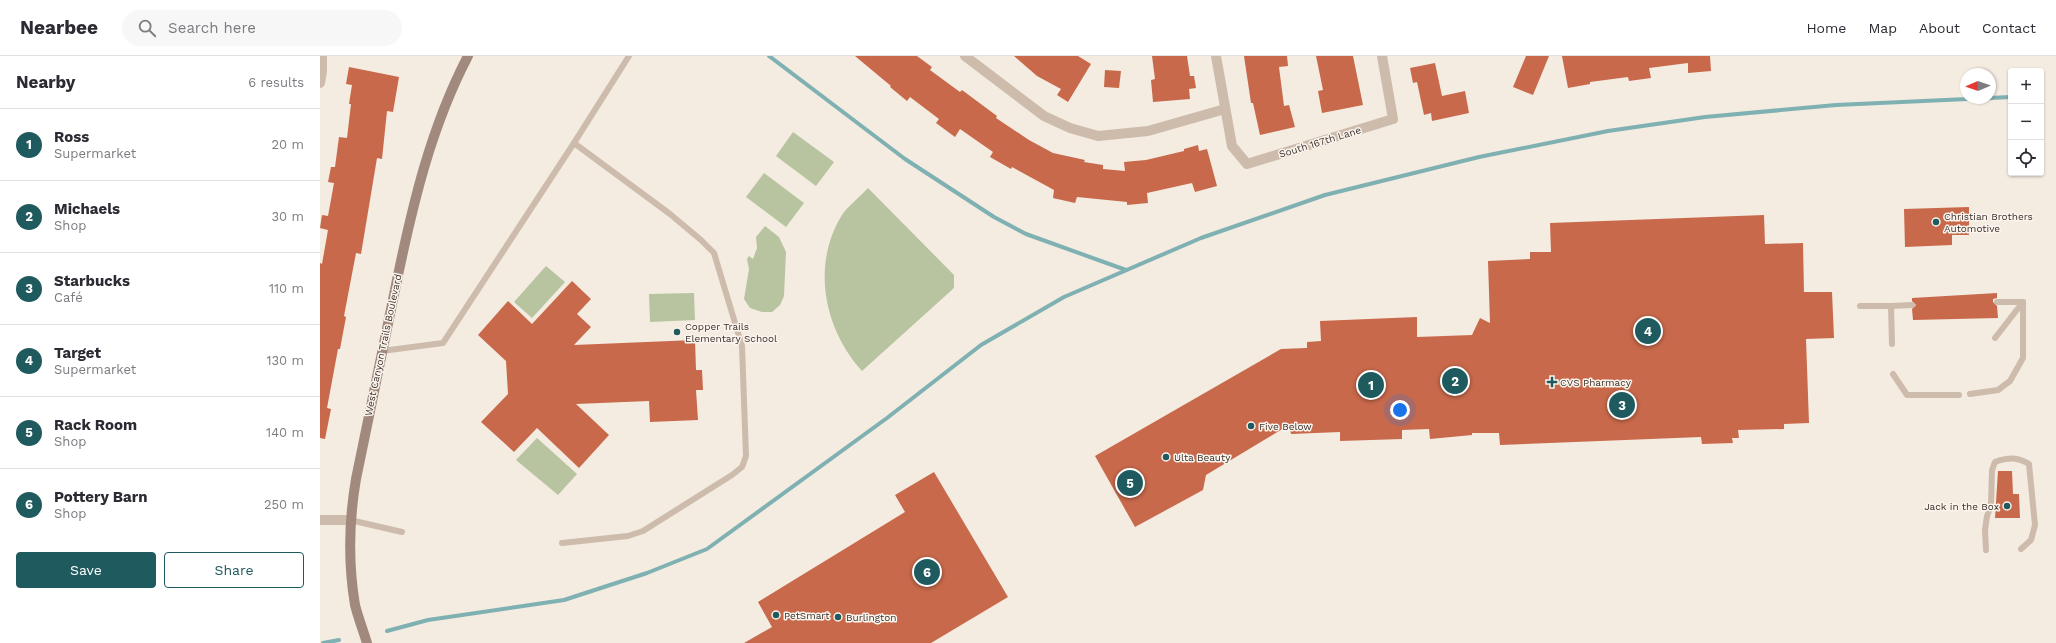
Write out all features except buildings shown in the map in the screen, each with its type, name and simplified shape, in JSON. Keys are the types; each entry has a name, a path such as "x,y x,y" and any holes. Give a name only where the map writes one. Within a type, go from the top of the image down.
{"street":[{"path":"320,83 322,56"},
{"name":"West Canyon Trails Boulevard","path":"366,642 356,606 352,583 350,520 356,479 411,213 424,164 439,118 468,56"},
{"path":"965,56 1044,116 1070,128 1098,136 1148,131 1225,109 1216,56"},
{"name":"South 167th Lane","path":"1225,109 1232,146 1247,164 1393,119 1382,56"},
{"path":"320,520 350,520"}],"lane":[{"path":"382,351 443,343 629,56"},
{"path":"562,543 628,536 643,531 732,475 742,467 746,456 742,346 714,254 701,240 670,214 574,143"},
{"path":"1997,302 2023,302"},
{"path":"1995,338 2023,302"},
{"path":"1970,394 1998,390 2010,381 2013,376 2023,358 2023,302"},
{"path":"1860,306 1912,305"},
{"path":"1891,306 1892,344"},
{"path":"1893,374 1906,395 1959,395"},
{"path":"1986,550 1985,530 1987,516 1991,506 1992,470 1996,462 2004,458 2020,459 2029,464 2035,525 2030,540 2021,549"},
{"path":"350,520 402,532"}],"green space":[{"path":"793,132 834,162 816,186 776,156"},
{"path":"764,173 804,203 786,227 746,197"},
{"path":"868,188 954,275 954,288 862,371 838,336 826,296 825,275 827,255 832,234 845,211"},
{"path":"765,226 779,237 786,252 784,296 780,305 772,312 762,312 750,308 744,299 749,269 747,259 749,256 753,259 757,248 756,237"},
{"path":"546,266 565,282 532,318 514,302"},
{"path":"694,293 695,320 650,322 649,294"},
{"path":"537,438 577,474 558,495 516,460"}],"waterway":[{"path":"769,56 905,159 994,217 1026,234 1126,270"},
{"path":"387,631 428,620 564,600 647,573 707,549 887,418 981,345 1064,297 1201,238 1325,195 1479,157 1608,131 1705,117 1836,105 2008,97"},
{"path":"323,643 339,640"}],"place":[{"name":"Christian Brothers Automotive","path":"1936,222"},
{"name":"Target","path":"1648,331"},
{"name":"Copper Trails Elementary School","path":"677,332"},
{"name":"Michaels","path":"1455,381"},
{"name":"CVS Pharmacy","path":"1552,382"},
{"name":"Ross","path":"1371,385"},
{"name":"Starbucks","path":"1622,405"},
{"name":"Five Below","path":"1251,426"},
{"name":"Ulta Beauty","path":"1166,457"},
{"name":"Rack Room","path":"1130,483"},
{"name":"Jack in the Box","path":"2007,506"},
{"name":"Pottery Barn","path":"927,572"},
{"name":"PetSmart","path":"776,615"},
{"name":"Burlington","path":"838,617"}]}
